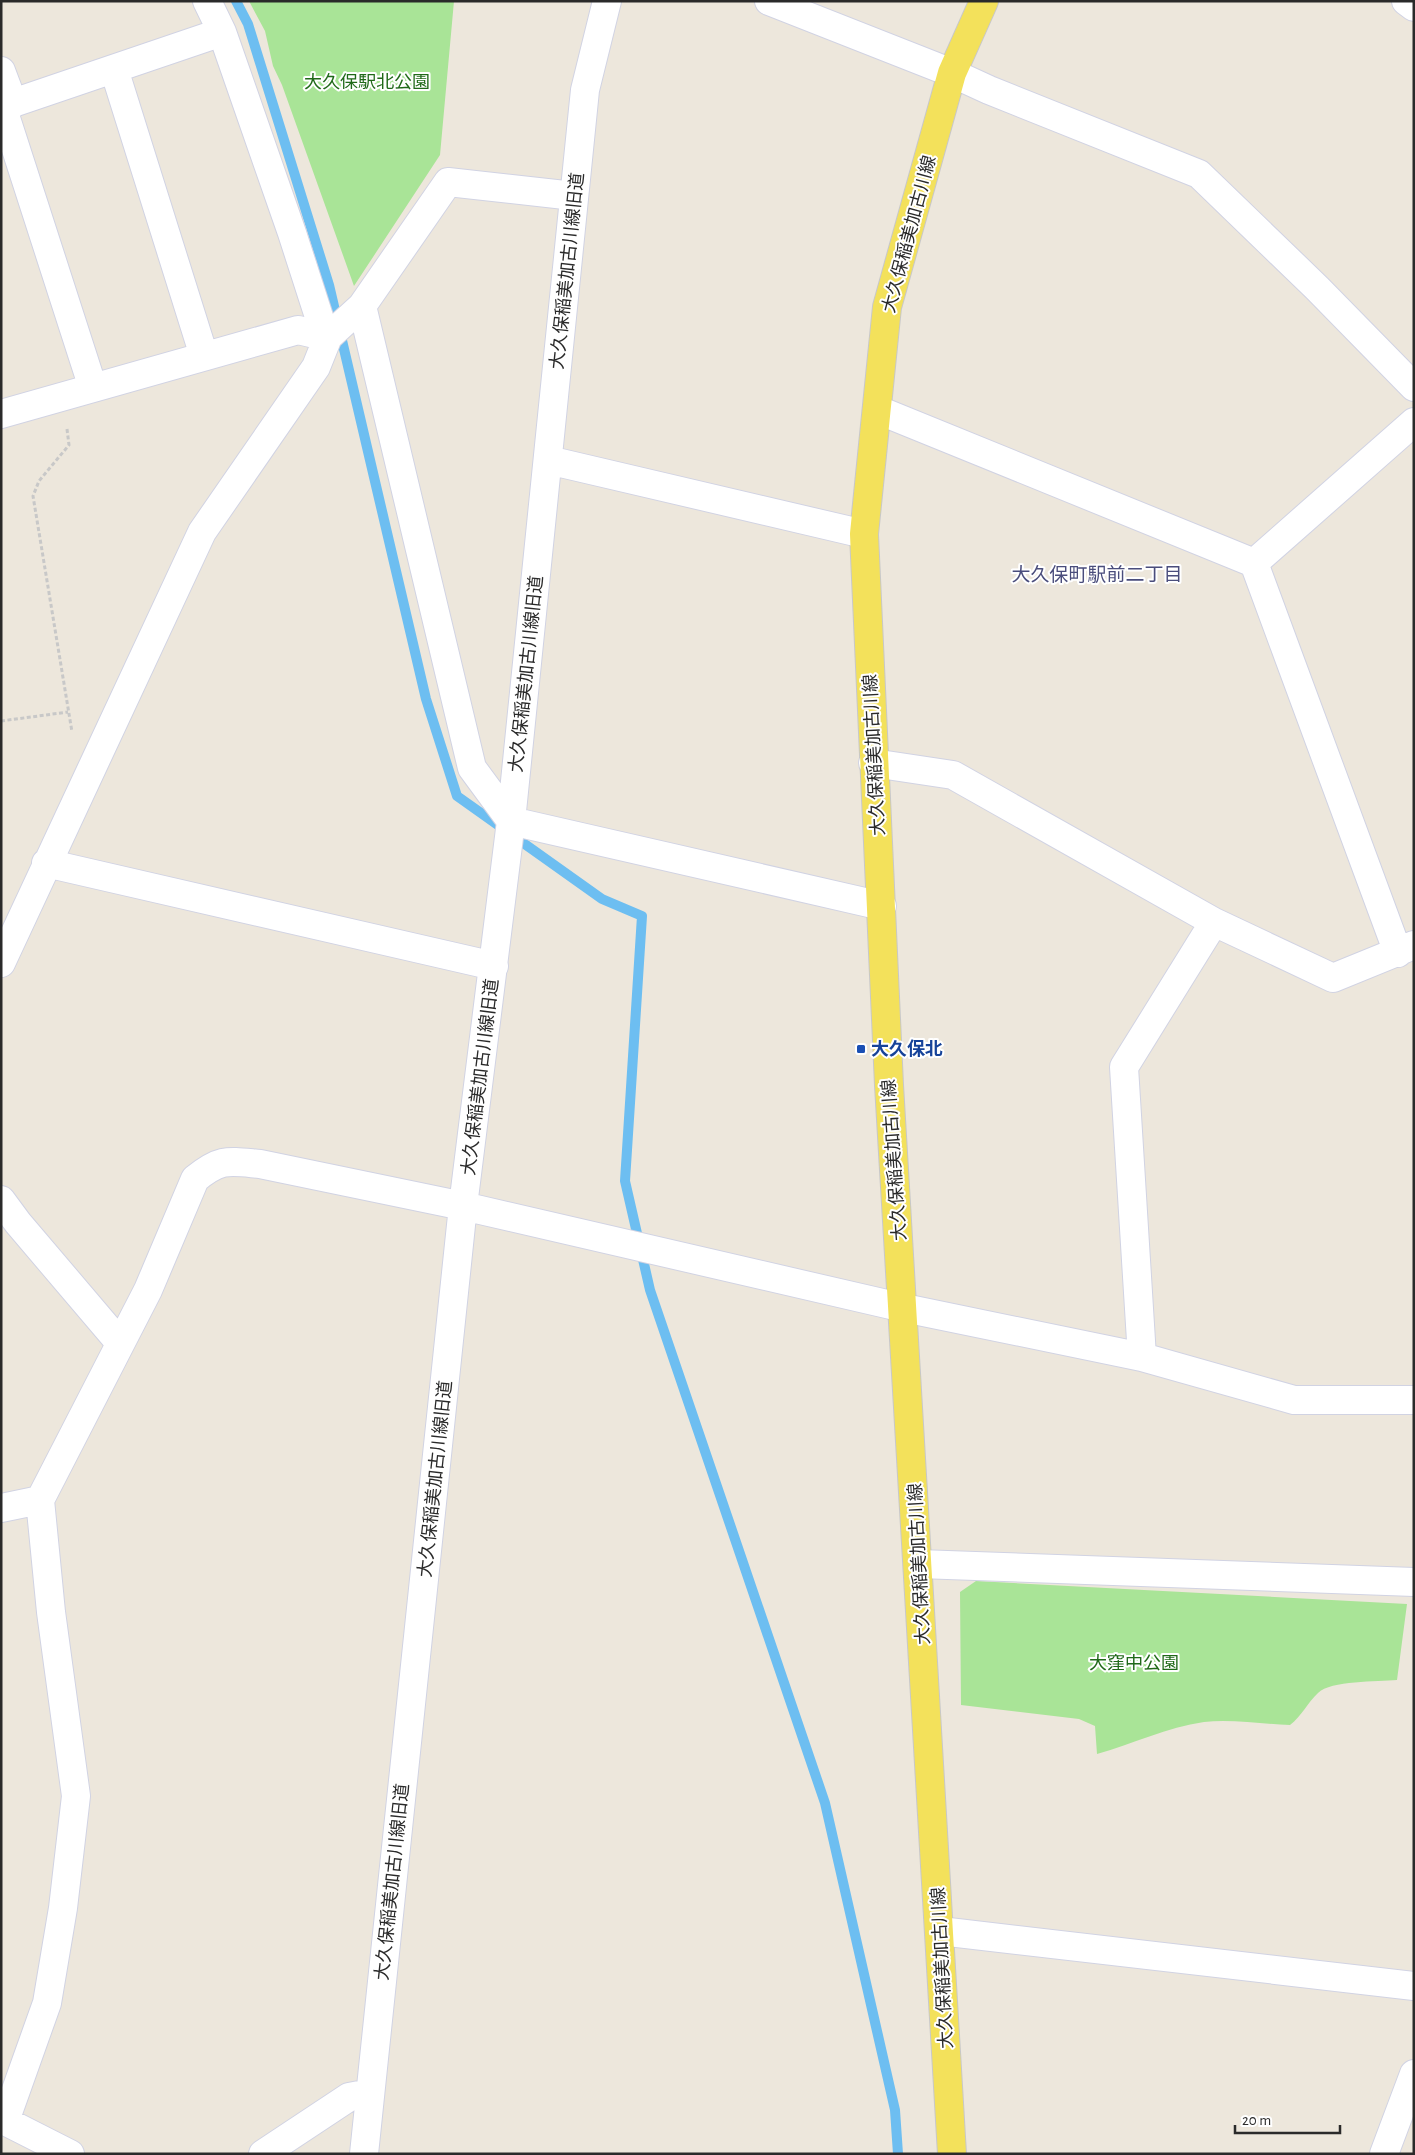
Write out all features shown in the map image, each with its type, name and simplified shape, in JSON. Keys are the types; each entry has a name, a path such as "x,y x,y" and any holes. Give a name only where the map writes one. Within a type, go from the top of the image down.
{"main road":[{"name":"大久保稲美加古川線","path":"952,2154 904,1308 889,1085 864,534 887,308 952,72 984,1"}],"street":[{"path":"207,1 222,32 292,233 320,322 328,337"},
{"name":"大久保稲美加古川線旧道","path":"364,2154 463,1206 511,821 585,90 607,1"},
{"path":"769,1 952,72 990,90 1199,174 1317,288 1414,387"},
{"path":"1406,1 1414,7"},
{"path":"93,388 4,112 13,103 222,32"},
{"path":"114,69 204,356"},
{"path":"1,71 13,103"},
{"path":"1,963 10,923 46,863 202,532 316,367 328,337 362,306 448,182 574,196"},
{"path":"362,306 472,768 511,821 882,906"},
{"path":"1,414 298,330 328,337"},
{"path":"873,763 953,775 1214,922 1333,978 1406,949 1254,563 878,410"},
{"path":"1254,563 1414,422"},
{"path":"548,460 864,534"},
{"path":"46,863 494,966"},
{"path":"1142,1357 1124,1066 1214,922"},
{"path":"70,2154 3,2122 47,2003 63,1908 76,1796 51,1612 40,1500 148,1290 195,1179 209,1168 227,1161 260,1164 463,1206 904,1308 1142,1357 1294,1400 1414,1400"},
{"path":"1,1200 18,1223 120,1343"},
{"path":"1,1508 40,1500"},
{"path":"919,1564 1414,1582"},
{"path":"940,1931 1414,1986"},
{"path":"1384,2154 1414,2074"},
{"path":"263,2154 349,2097 370,2093"}],"path":[{"path":"61,397 69,445 40,481 33,496 74,744 93,762"},
{"path":"1,721 68,712"}],"green space":[{"name":"大久保駅北公園","path":"249,1 454,1 440,155 354,286 282,85 273,66 265,31"},
{"name":"大窪中公園","path":"976,1581 1407,1604 1397,1680 1355,1682 1324,1689 1314,1697 1298,1718 1290,1725 1236,1721 1190,1724 1097,1754 1095,1726 1079,1719 961,1705 960,1592"}],"waterway":[{"path":"236,1 248,24 329,285 426,699 457,796 602,899 642,916 625,1181 650,1290 825,1803 895,2110 898,2154"}],"place":[{"name":"大久保北","path":"861,1049"}],"district":[{"name":"大久保町駅前二丁目","path":"1097,574"}]}
